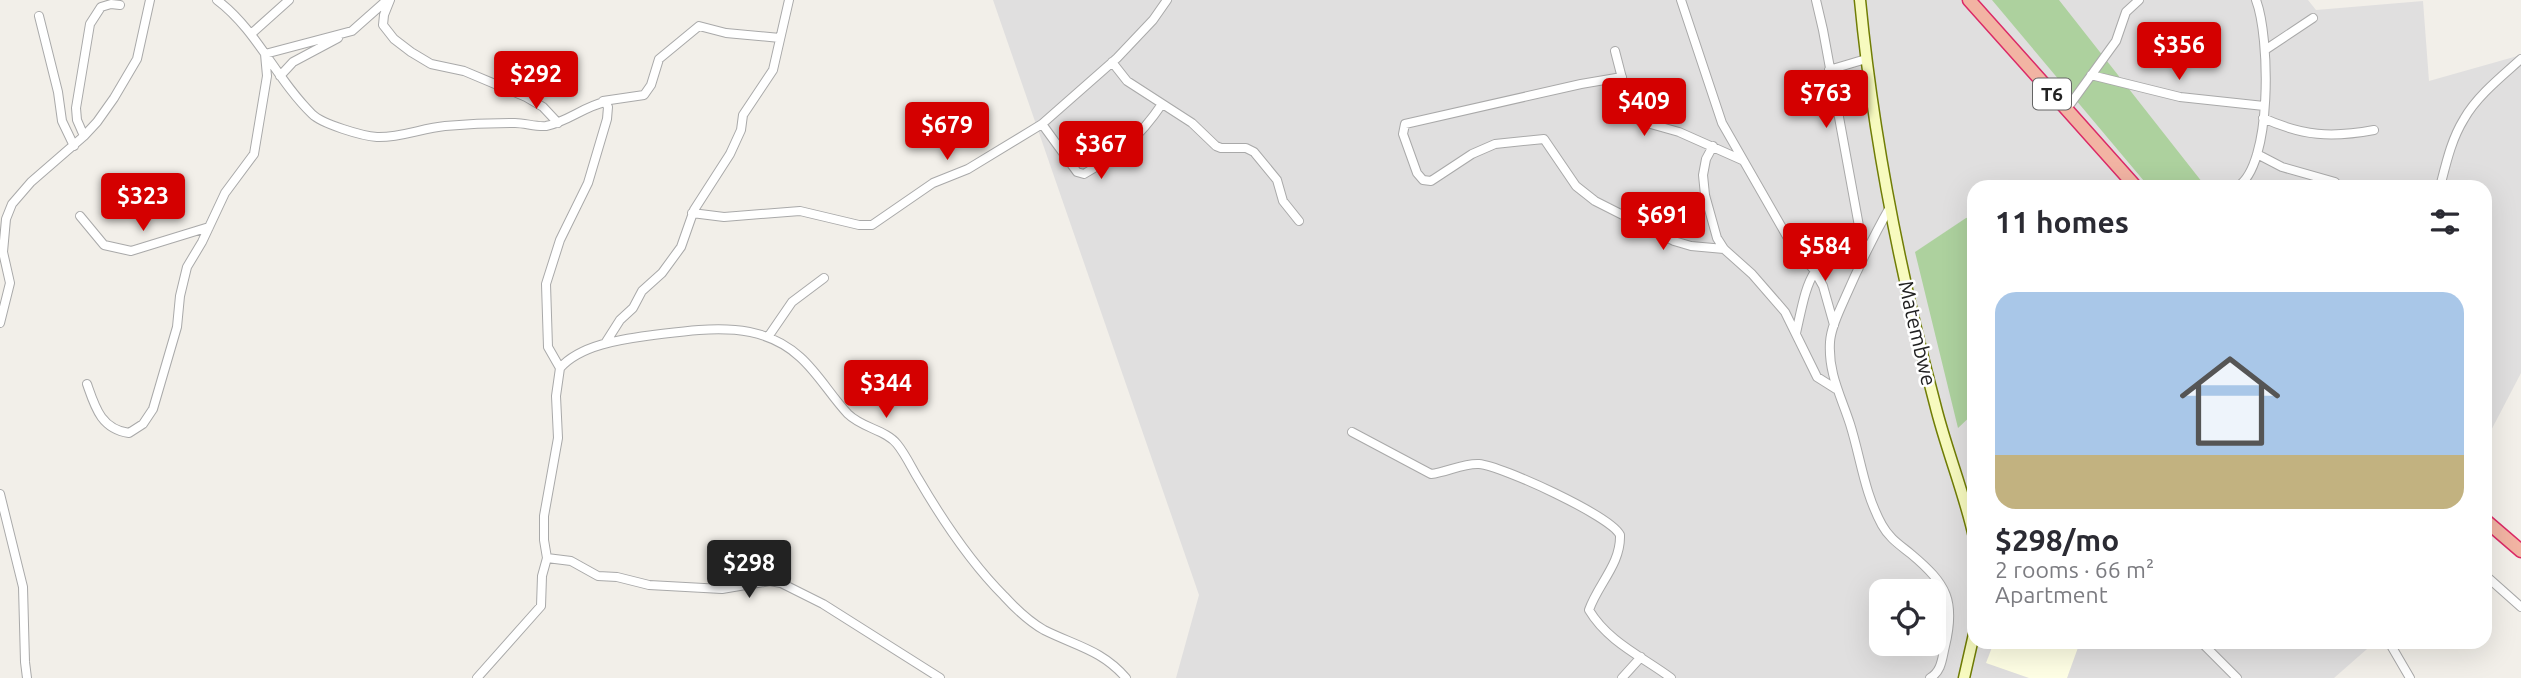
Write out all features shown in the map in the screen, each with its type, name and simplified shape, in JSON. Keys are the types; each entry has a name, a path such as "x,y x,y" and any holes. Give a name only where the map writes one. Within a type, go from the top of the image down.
{"highway":[{"name":"T6","path":"1969,0 2130,180"},
{"path":"2492,526 2521,551"}],"main road":[{"name":"Matembwe","path":"1860,0 1874,121 1920,348 1967,512"},
{"path":"1964,678 1971,649"}],"street":[{"path":"0,323 4,289 10,284 3,252 6,219 12,204 31,182 74,146 97,122 134,68 150,0"},
{"path":"217,0 238,18 280,76 318,118 377,137 444,126 513,123 543,126 558,123 603,102 644,95 651,85 659,59 699,26 726,33 780,38"},
{"path":"251,34 289,0"},
{"path":"280,76 293,62 352,31 388,0"},
{"path":"388,0 383,25 394,39 411,52 431,64 464,71 526,97 543,107 558,123"},
{"path":"606,342 620,320 634,307 642,291 662,273 677,253 692,214 726,162 741,130 743,115 773,70 789,0"},
{"path":"692,214 724,217 800,211 867,226 888,215 933,183 968,169 1042,124 1112,62 1153,20 1167,0"},
{"path":"1681,0 1722,123 1789,240 1814,270 1834,325"},
{"path":"1816,0 1860,236 1866,249"},
{"path":"2066,110 2116,41 2126,12 2139,0"},
{"path":"2245,180 2257,153 2267,82 2262,17 2256,0"},
{"path":"83,136 76,120 76,108 90,24 101,7 120,5"},
{"path":"38,16 58,92 62,121 74,146"},
{"path":"2265,50 2313,18"},
{"path":"265,54 352,31"},
{"path":"1615,51 1630,109 1640,121 1679,132 1742,160"},
{"path":"87,384 97,414 111,428 129,433 143,424 153,409 177,327 180,296 187,267 225,193 254,154 267,76 265,54"},
{"path":"1829,70 1866,59"},
{"path":"2442,180 2449,152 2464,118 2521,59"},
{"path":"1112,62 1127,81 1192,123 1220,148 1237,147 1254,152 1277,180 1283,201 1299,221"},
{"path":"2091,75 2180,97 2264,106"},
{"path":"1622,77 1405,124 1404,134 1417,173 1423,180 1431,181 1472,153 1495,144 1544,139 1576,186 1595,201 1674,241 1691,246 1724,248"},
{"path":"477,678 541,606 542,576 547,558 544,516 558,438 556,396 560,368 548,347 546,284 560,240 588,183 607,119 608,107 603,102"},
{"path":"1042,124 1077,172 1084,174 1123,150 1136,138 1161,104"},
{"path":"2263,118 2293,130 2323,136 2374,130"},
{"path":"1713,146 1706,159 1703,175 1712,222 1724,248 1769,292 1785,312 1817,377 1836,389"},
{"path":"2257,153 2282,167 2328,180"},
{"path":"1891,206 1866,249 1834,325 1830,341 1830,364 1836,389 1850,422 1868,496 1883,527 1889,536 1915,557 1938,581 1951,609 1939,671 1930,678"},
{"path":"80,216 104,245 131,251 209,227"},
{"path":"1797,333 1814,270 1841,246 1860,236"},
{"path":"768,337 792,302 824,278"},
{"path":"560,368 574,357 606,342 727,327 768,337 800,356 849,415 865,427 896,442 974,563 1004,597 1034,623 1110,661 1126,678"},
{"path":"1352,432 1431,474 1472,464 1487,465 1571,501 1610,523 1620,535 1616,560 1589,610 1620,644 1671,678"},
{"path":"0,494 23,587 27,678"},
{"path":"547,558 571,561 598,576 617,577 649,585 722,589 770,581 781,583 823,604 940,678"},
{"path":"2492,581 2521,607"},
{"path":"2208,649 2237,678"},
{"path":"2393,649 2410,678"},
{"path":"1622,678 1641,657"}],"shaded area":[{"path":"993,0 2308,0 2316,10 2423,1 2429,81 2521,55 2521,373 2492,429 2492,180 1967,180 1967,649 2367,649 2334,678 1176,678 1199,595"},
{"path":"1991,649 2077,649 2067,678 2029,678 1986,663"}],"green space":[{"path":"1992,0 2059,0 2200,180 2143,180"},
{"path":"1966,218 1967,420 1958,428 1915,252"}]}
